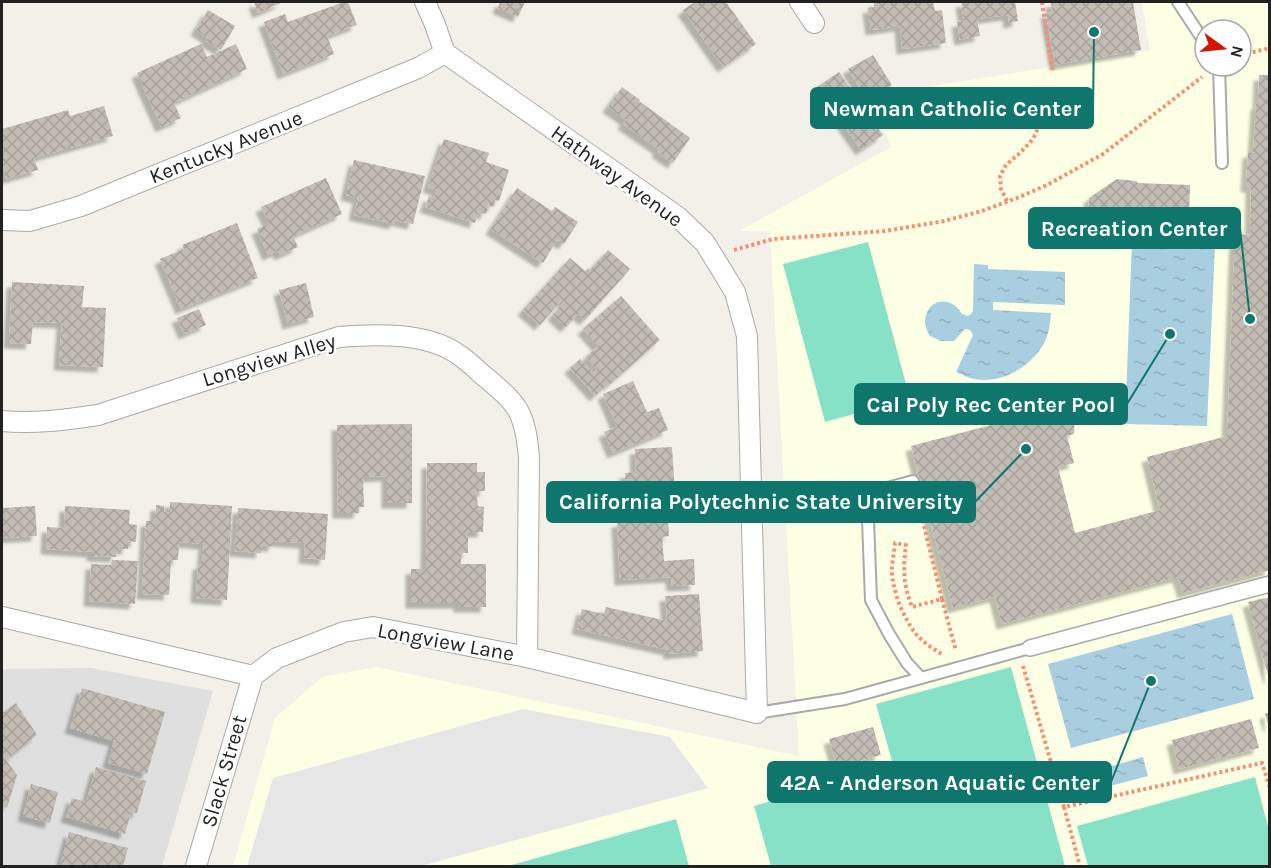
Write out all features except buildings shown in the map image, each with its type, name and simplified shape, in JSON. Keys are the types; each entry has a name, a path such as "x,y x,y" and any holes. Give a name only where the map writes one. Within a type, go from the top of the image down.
{"street":[{"path":"424,2 445,53"},
{"path":"800,2 814,23"},
{"name":"Kentucky Avenue","path":"2,220 30,221 81,206 418,68 445,53"},
{"name":"Hathway Avenue","path":"445,53 678,217 705,243 735,292 747,336 757,713"},
{"name":"Longview Alley","path":"2,421 24,423 98,415 339,337 362,335 412,337 437,343 455,352 507,395 519,410 527,434 530,457 527,657"},
{"path":"1024,649 1269,584"},
{"path":"2,617 252,676"},
{"name":"Longview Lane","path":"252,676 277,658 344,632 373,627 527,657 757,713"},
{"name":"Slack Street","path":"196,867 252,676"}],"lane":[{"path":"1179,4 1193,24"},
{"path":"1219,78 1222,163"},
{"path":"913,481 865,494 872,600 907,663 921,678"},
{"path":"757,713 846,699 1024,649"}],"path":[{"path":"1042,2 1053,68 1056,67"},
{"path":"1253,52 1269,48"},
{"path":"713,256 773,239 885,231 944,221 1007,202 1047,184 1102,154 1200,78"},
{"path":"1007,202 1000,176 1006,165 1033,139 1038,128 1065,100"},
{"path":"913,481 955,642"},
{"path":"942,599 912,607 903,568 906,545 895,543 892,580 903,612 916,633 933,649 945,656"},
{"path":"1024,649 1080,867"},
{"path":"951,654 957,652 963,667"},
{"path":"1064,807 1262,763 1269,788"}],"shaded area":[{"path":"1142,2 1269,2 1269,866 233,866 275,718 322,677 377,667 799,756 770,231 739,231 891,147 874,107 894,92 1150,51"},
{"path":"91,668 213,691 162,866 2,866 2,671 5,669"},
{"path":"523,709 670,737 708,788 421,866 247,866 273,778"}],"green space":[{"path":"868,242 910,399 825,422 783,264"},
{"path":"1011,667 1065,866 771,866 754,806 893,765 876,704"},
{"path":"1255,777 1269,830 1269,866 1088,866 1077,826"},
{"path":"676,819 689,866 508,866"}],"water":[{"path":"1132,241 1215,245 1207,426 1125,424"},
{"path":"974,264 988,265 988,269 1065,272 1065,305 993,302 993,310 1051,313 1047,337 1043,345 1030,361 1004,377 974,379 956,372 973,335 970,330 965,329 954,341 941,341 930,336 925,324 926,314 930,308 940,302 952,304 962,314 968,316 971,314"},
{"path":"1232,614 1254,699 1071,748 1048,664"},
{"path":"1143,757 1148,776 1110,786 1105,768"}],"place":[{"name":"Newman Catholic Center","path":"1094,32"},
{"name":"Recreation Center","path":"1250,319"},
{"name":"Cal Poly Rec Center Pool","path":"1170,334"},
{"name":"California Polytechnic State University","path":"1026,449"},
{"name":"42A - Anderson Aquatic Center","path":"1151,681"}]}
